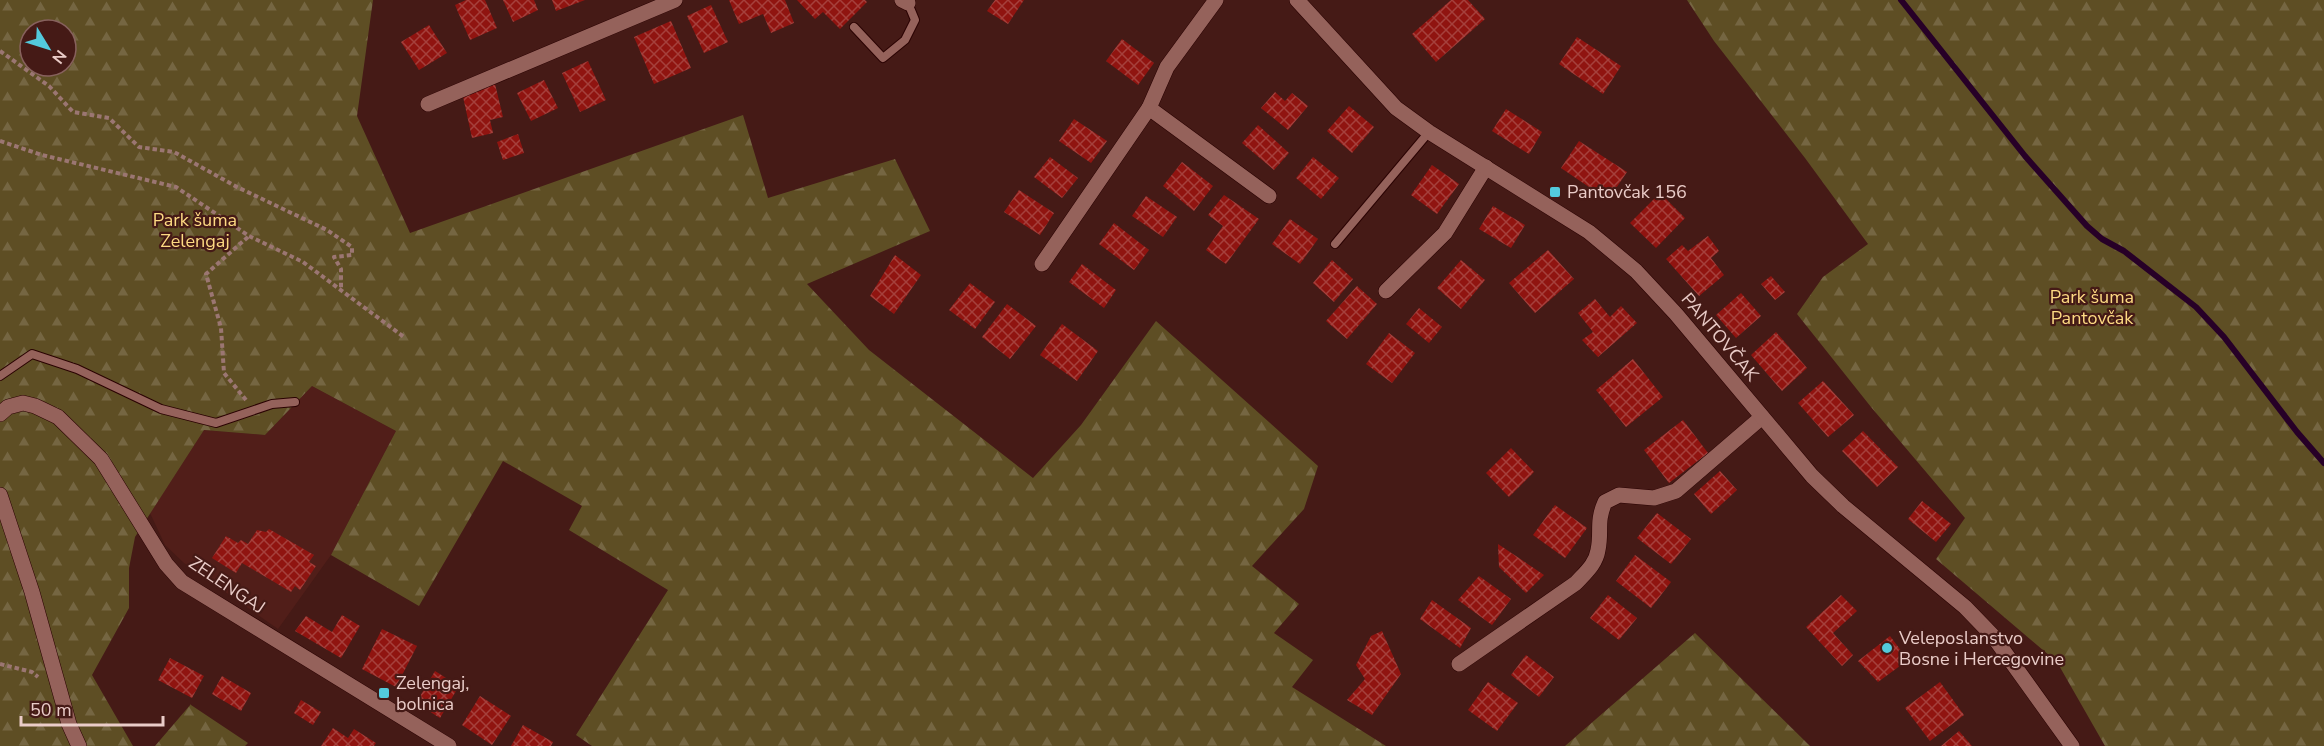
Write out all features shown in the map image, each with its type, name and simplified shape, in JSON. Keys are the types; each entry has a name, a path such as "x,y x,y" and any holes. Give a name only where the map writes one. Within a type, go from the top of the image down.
{"street":[{"path":"428,104 675,0"},
{"path":"1042,264 1149,108 1167,67 1216,0"},
{"name":"PANTOVČAK","path":"1297,0 1396,108 1429,132 1589,232 1636,271 1676,314 1812,476 1844,506 1965,607 1993,636 2072,746"},
{"path":"1149,108 1269,196"},
{"path":"1386,291 1445,233 1486,167"},
{"name":"ZELENGAJ","path":"0,414 8,407 23,403 58,417 101,459 166,564 182,582 449,746"},
{"path":"1459,664 1576,583 1592,566 1598,551 1599,515 1605,502 1619,495 1654,498 1676,491 1762,417"},
{"path":"0,495 32,592 69,724 80,746"}],"lane":[{"path":"854,27 883,58 906,40 915,20 905,2"},
{"path":"1335,244 1429,132"},
{"path":"0,376 32,354 77,369 161,409 216,423 272,404 296,402"}],"path":[{"path":"0,51 49,87 74,112 109,118 139,147 174,152 237,187 327,230 352,246 352,255 334,257 341,269 341,291"},
{"path":"0,141 42,155 176,187 249,236 303,262 404,337"},
{"path":"249,236 206,274 221,328 224,374 255,410"},
{"path":"0,664 32,672 44,681"}],"shaded area":[{"path":"312,386 396,431 331,555 278,629 184,563 165,545 150,513 204,430 265,435"}],"green space":[{"name":"Park šuma Zelengaj","path":"0,0 373,0 357,116 410,233 743,115 768,198 895,159 930,231 807,284 869,350 1033,478 1081,425 1156,321 1318,466 1304,509 1252,566 1299,604 1274,633 1313,660 1292,687 1386,746 592,746 576,735 668,590 569,530 582,506 503,461 419,606 331,555 396,431 312,386 265,435 204,430 135,537 129,568 129,608 92,675 133,746 0,746"},
{"name":"Park šuma Pantovčak","path":"1687,0 2324,0 2324,746 2105,746 2057,662 1936,559 1965,518 1871,407 1797,314 1823,277 1868,244 1714,41"},
{"path":"1695,633 1810,746 1565,746"},
{"path":"191,704 248,743 245,746 155,746"}],"building":[{"path":"466,0 485,0 497,28 470,40 455,5"},
{"path":"503,0 534,0 538,10 513,22"},
{"path":"552,0 585,0 556,11"},
{"path":"729,0 785,0 794,23 771,33 763,14 739,24"},
{"path":"797,0 865,0 867,2 840,29 823,12 815,19"},
{"path":"995,0 1024,0 1008,24 987,11"},
{"path":"1451,0 1468,0 1485,19 1436,62 1412,34"},
{"path":"711,5 728,42 704,53 687,16"},
{"path":"671,21 691,68 654,84 634,37"},
{"path":"429,25 447,53 419,70 401,42"},
{"path":"1577,37 1621,66 1603,94 1559,64"},
{"path":"1122,39 1154,63 1138,85 1106,61"},
{"path":"588,61 606,100 580,112 562,73"},
{"path":"544,80 558,108 531,121 517,93"},
{"path":"495,84 503,117 490,120 493,133 472,138 462,92"},
{"path":"1275,92 1285,101 1292,93 1308,106 1288,130 1261,108"},
{"path":"1349,106 1374,127 1352,153 1327,131"},
{"path":"1506,109 1542,132 1529,154 1492,131"},
{"path":"1074,119 1107,141 1091,163 1059,141"},
{"path":"1258,125 1289,153 1274,170 1242,143"},
{"path":"518,134 524,153 503,160 497,142"},
{"path":"1579,141 1627,172 1608,200 1561,168"},
{"path":"1050,157 1078,178 1062,198 1034,177"},
{"path":"1313,157 1339,178 1321,199 1296,178"},
{"path":"1182,162 1213,186 1194,211 1163,186"},
{"path":"1432,165 1459,184 1437,214 1411,195"},
{"path":"1019,190 1054,213 1040,235 1004,212"},
{"path":"1660,193 1685,218 1656,248 1630,223"},
{"path":"1224,195 1259,219 1226,264 1206,250 1223,226 1208,215"},
{"path":"1146,196 1177,217 1163,237 1132,216"},
{"path":"1493,206 1525,225 1511,248 1479,229"},
{"path":"1290,219 1318,239 1300,264 1272,244"},
{"path":"1114,223 1149,250 1134,270 1099,244"},
{"path":"1708,236 1719,251 1711,258 1724,275 1699,296 1666,259 1682,245 1688,251"},
{"path":"1548,250 1574,279 1535,313 1509,283"},
{"path":"895,255 921,275 894,314 870,296"},
{"path":"1332,260 1353,279 1334,302 1313,283"},
{"path":"1461,260 1485,280 1461,309 1437,288"},
{"path":"1082,264 1116,290 1104,308 1069,282"},
{"path":"1771,276 1785,292 1775,300 1761,284"},
{"path":"970,283 995,302 975,329 949,310"},
{"path":"1357,286 1377,304 1347,339 1326,321"},
{"path":"1741,293 1761,316 1736,338 1716,315"},
{"path":"1595,299 1610,317 1621,306 1637,323 1598,357 1582,340 1593,332 1578,313"},
{"path":"1007,304 1036,326 1010,359 982,337"},
{"path":"1419,308 1442,327 1429,343 1406,324"},
{"path":"1062,324 1098,351 1077,381 1040,355"},
{"path":"1776,332 1807,368 1782,391 1751,355"},
{"path":"1389,333 1415,353 1392,383 1366,364"},
{"path":"1633,359 1663,397 1626,427 1596,390"},
{"path":"1823,381 1854,415 1828,437 1798,403"},
{"path":"1683,420 1708,453 1669,483 1644,450"},
{"path":"1863,431 1898,467 1877,487 1842,451"},
{"path":"1511,448 1534,472 1509,497 1486,473"},
{"path":"1720,471 1737,490 1711,514 1694,494"},
{"path":"1922,501 1951,524 1936,542 1908,519"},
{"path":"1555,505 1587,528 1565,558 1533,535"},
{"path":"1657,513 1691,539 1671,564 1637,538"},
{"path":"269,529 314,555 309,562 316,566 300,590 295,586 291,592 242,563 236,573 212,558 226,536 238,543 241,540 248,544 257,530 266,532"},
{"path":"1498,544 1544,575 1526,593 1499,567"},
{"path":"1635,555 1671,582 1651,608 1616,581"},
{"path":"1479,576 1511,599 1492,625 1458,600"},
{"path":"1608,595 1637,618 1619,640 1590,618"},
{"path":"1841,595 1857,611 1833,633 1853,655 1842,666 1806,627"},
{"path":"1432,600 1471,628 1460,648 1420,619"},
{"path":"342,615 360,626 341,658 295,631 306,616 332,632"},
{"path":"382,629 417,646 396,687 362,669"},
{"path":"1382,631 1401,674 1372,715 1347,700 1365,679 1356,665 1371,636"},
{"name":"Veleposlanstvo Bosne i Hercegovine","path":"1890,636 1908,660 1878,682 1858,661"},
{"path":"1526,655 1554,677 1539,697 1511,675"},
{"path":"170,658 204,676 192,698 158,680"},
{"path":"435,671 459,686 440,718 416,703"},
{"path":"222,676 251,693 241,711 212,694"},
{"path":"1488,682 1518,703 1497,731 1468,710"},
{"path":"1940,682 1964,715 1930,741 1905,708"},
{"path":"480,696 511,716 492,745 462,725"},
{"path":"301,700 321,712 313,725 294,713"},
{"path":"523,725 553,742 551,746 511,746"},
{"path":"333,728 348,738 354,729 376,743 374,746 321,746"},
{"path":"1959,731 1972,746 1941,746"}],"waterway":[{"path":"1901,0 2025,156 2087,226 2102,239 2124,251 2196,307 2224,337 2297,432 2324,463"}],"place":[{"name":"Pantovčak 156","path":"1555,192"},
{"name":"Veleposlanstvo Bosne i Hercegovine","path":"1887,648"},
{"name":"Zelengaj, bolnica","path":"384,693"}]}
